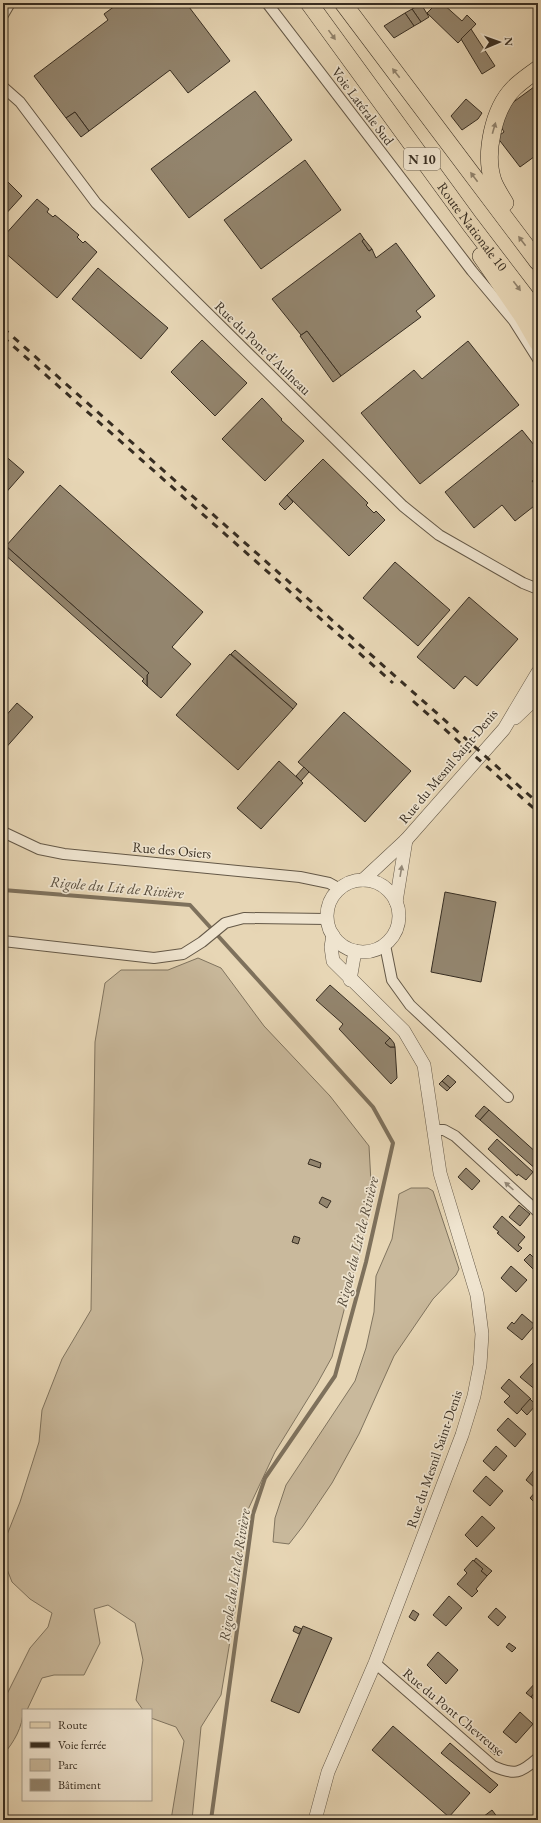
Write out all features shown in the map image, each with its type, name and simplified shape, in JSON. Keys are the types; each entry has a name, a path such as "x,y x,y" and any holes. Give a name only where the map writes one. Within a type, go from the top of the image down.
{"main road":[{"name":"Route Nationale 10","path":"310,3 470,224 538,313"},
{"name":"N 10","path":"343,3 538,262"},
{"path":"506,219 505,202 497,189 492,176 490,145 493,129 500,111 513,89 538,69"},
{"path":"470,224 471,241 523,317 538,343"}],"street":[{"path":"3,15 10,3"},
{"name":"Voie Latérale Sud","path":"267,3 472,271 514,321 538,359"},
{"name":"Rue du Pont d'Aulneau","path":"3,87 20,102 96,203 403,506 439,535 523,583 538,589"},
{"name":"Rue du Mesnil Saint-Denis","path":"363,880 406,840 504,729 538,672"},
{"path":"504,729 538,696"},
{"name":"Rue des Osiers","path":"3,832 39,848 64,854 300,877 329,883 340,889"},
{"path":"396,902 383,886 363,880 351,882 340,889 333,897 329,907 327,918 333,936 346,948 365,952 376,950 385,945 397,930 399,920 396,902 406,840"},
{"path":"3,941 154,958 183,954 202,942 225,923 244,918 327,918"},
{"name":"Rue du Mesnil Saint-Denis","path":"315,1820 328,1772 376,1663 462,1435 474,1396 480,1365 482,1334 477,1295 440,1173 424,1065 411,1040 394,1021 350,980 333,961 331,947 333,936"},
{"path":"385,945 392,980 410,1005 508,1097"},
{"path":"350,980 355,951"},
{"path":"433,1130 444,1130 455,1136 538,1212"},
{"name":"Rue du Pont Chevreuse","path":"376,1663 493,1766 514,1773 526,1768 538,1758"}],"green space":[{"path":"198,958 221,968 264,1026 330,1096 369,1146 372,1201 332,1357 275,1452 245,1516 235,1611 221,1695 201,1727 192,1820 171,1820 184,1741 176,1727 152,1718 152,1709 142,1709 136,1700 143,1660 135,1623 108,1605 94,1609 100,1643 84,1675 54,1675 42,1678 27,1709 22,1709 20,1728 11,1745 3,1755 3,1702 30,1648 48,1627 52,1613 30,1599 12,1582 3,1559 3,1545 20,1502 39,1442 42,1410 62,1359 91,1310 95,1042 105,983 121,970 168,970"},
{"path":"411,1188 428,1188 433,1191 459,1269 456,1275 433,1299 394,1356 359,1434 332,1483 303,1526 289,1544 273,1542 275,1518 286,1485 355,1381 366,1348 374,1312 376,1276 392,1239 399,1194"}],"building":[{"path":"119,3 186,3 230,61 188,93 170,70 89,131 75,112 66,118 34,76 108,20 104,14"},
{"path":"437,3 442,3 462,21 467,15 476,24 458,43 427,13"},
{"path":"421,4 429,17 421,22 412,9"},
{"path":"412,9 421,22 414,26 405,13"},
{"path":"405,13 414,26 394,38 384,26"},
{"path":"471,29 495,66 482,74 461,39"},
{"path":"538,84 538,154 520,167 497,137 504,132 500,125 508,106"},
{"path":"255,91 292,140 189,218 151,169"},
{"path":"466,99 482,113 478,119 462,130 451,116"},
{"path":"75,112 89,131 81,137 66,118"},
{"path":"305,160 341,210 261,269 224,220"},
{"path":"3,177 22,196 3,217"},
{"path":"37,199 49,209 47,212 53,217 55,215 79,235 77,237 83,243 85,241 97,252 57,298 3,251 3,237"},
{"path":"360,233 364,239 362,241 369,251 372,249 376,258 396,243 435,296 416,311 421,317 341,376 307,331 301,335 272,299"},
{"path":"364,239 372,249 369,251 362,241"},
{"path":"98,268 168,328 141,359 72,299"},
{"path":"307,331 341,376 333,382 300,336"},
{"path":"202,340 247,383 215,416 171,372"},
{"path":"468,341 519,405 420,484 361,413 414,370 422,379"},
{"path":"262,398 282,419 281,420 304,441 265,481 222,439"},
{"path":"522,430 538,450 538,477 532,481 538,488 538,503 515,521 502,505 474,528 445,492"},
{"path":"3,454 24,472 3,496"},
{"path":"323,459 368,503 366,505 374,513 376,511 385,520 349,556 287,495"},
{"path":"60,485 203,612 172,647 191,664 161,698 147,686 147,675 149,673 6,546"},
{"path":"287,495 293,502 285,510 279,504"},
{"path":"6,546 149,673 147,675 147,686 142,681 144,679 3,553 3,549"},
{"path":"395,562 450,610 418,646 363,598"},
{"path":"469,597 518,639 477,686 465,676 454,689 417,657"},
{"path":"235,650 297,704 293,709 231,654"},
{"path":"230,654 293,709 238,770 176,715"},
{"path":"17,703 33,717 3,751 3,719"},
{"path":"344,712 411,771 365,822 298,762"},
{"path":"279,761 303,783 261,829 237,808"},
{"path":"304,767 309,772 301,781 296,776"},
{"path":"445,892 496,902 481,982 431,972"},
{"path":"330,985 390,1038 385,1043 390,1047 395,1047 397,1078 391,1084 339,1029 343,1024 316,1000"},
{"path":"390,1038 395,1047 390,1047 385,1043"},
{"path":"448,1075 456,1082 450,1088 442,1081"},
{"path":"442,1081 450,1088 447,1091 439,1084"},
{"path":"484,1106 489,1110 480,1120 475,1116"},
{"path":"489,1110 538,1154 538,1171 480,1120"},
{"path":"497,1139 533,1172 526,1180 518,1174 517,1176 488,1149"},
{"path":"310,1159 321,1163 320,1168 308,1164"},
{"path":"466,1168 480,1181 472,1190 458,1177"},
{"path":"322,1197 331,1201 327,1208 319,1203"},
{"path":"519,1205 530,1214 520,1226 509,1217"},
{"path":"502,1216 525,1237 518,1245 522,1248 518,1252 497,1233 499,1232 493,1227"},
{"path":"294,1236 300,1238 298,1244 292,1242"},
{"path":"530,1254 538,1262 538,1265 534,1270 524,1260"},
{"path":"511,1266 527,1280 516,1292 501,1278"},
{"path":"522,1314 535,1325 522,1340 507,1328 512,1322 514,1324"},
{"path":"533,1363 538,1367 537,1391 520,1377"},
{"path":"509,1379 531,1399 517,1414 504,1402 510,1396 501,1388"},
{"path":"530,1399 536,1405 527,1415 521,1409"},
{"path":"508,1418 526,1434 515,1447 497,1430"},
{"path":"496,1446 507,1456 494,1471 483,1461"},
{"path":"533,1471 538,1475 538,1488 535,1488 526,1480"},
{"path":"486,1476 503,1491 490,1506 473,1491"},
{"path":"538,1489 538,1506 530,1498"},
{"path":"482,1516 495,1528 477,1547 465,1535"},
{"path":"476,1558 492,1571 487,1576 481,1571 483,1569 474,1561"},
{"path":"473,1560 483,1569 481,1571 487,1576 476,1589 478,1591 472,1597 457,1584 467,1573 464,1570"},
{"path":"449,1596 462,1608 446,1626 433,1615"},
{"path":"496,1608 506,1617 498,1626 488,1617"},
{"path":"413,1610 419,1614 415,1621 409,1617"},
{"path":"295,1626 302,1629 299,1634 293,1631"},
{"path":"303,1626 332,1638 299,1713 271,1701"},
{"path":"509,1643 516,1648 512,1652 506,1647"},
{"path":"438,1652 458,1670 446,1684 427,1665"},
{"path":"537,1681 538,1689 531,1697 526,1693"},
{"path":"538,1689 538,1703 531,1697"},
{"path":"520,1712 533,1724 516,1743 503,1732"},
{"path":"393,1726 470,1793 449,1817 372,1750"},
{"path":"450,1743 498,1785 490,1793 441,1753"},
{"path":"493,1744 499,1750 495,1755 488,1749"},
{"path":"492,1810 498,1818 496,1820 479,1820"}],"waterway":[{"name":"Rigole du Lit de Rivière","path":"3,890 190,905 373,1107 393,1143 366,1262 335,1376 265,1478 253,1514 211,1820"}],"railway":[{"path":"3,328 538,803"},
{"path":"3,337 393,683"},
{"path":"413,701 538,812"}]}
